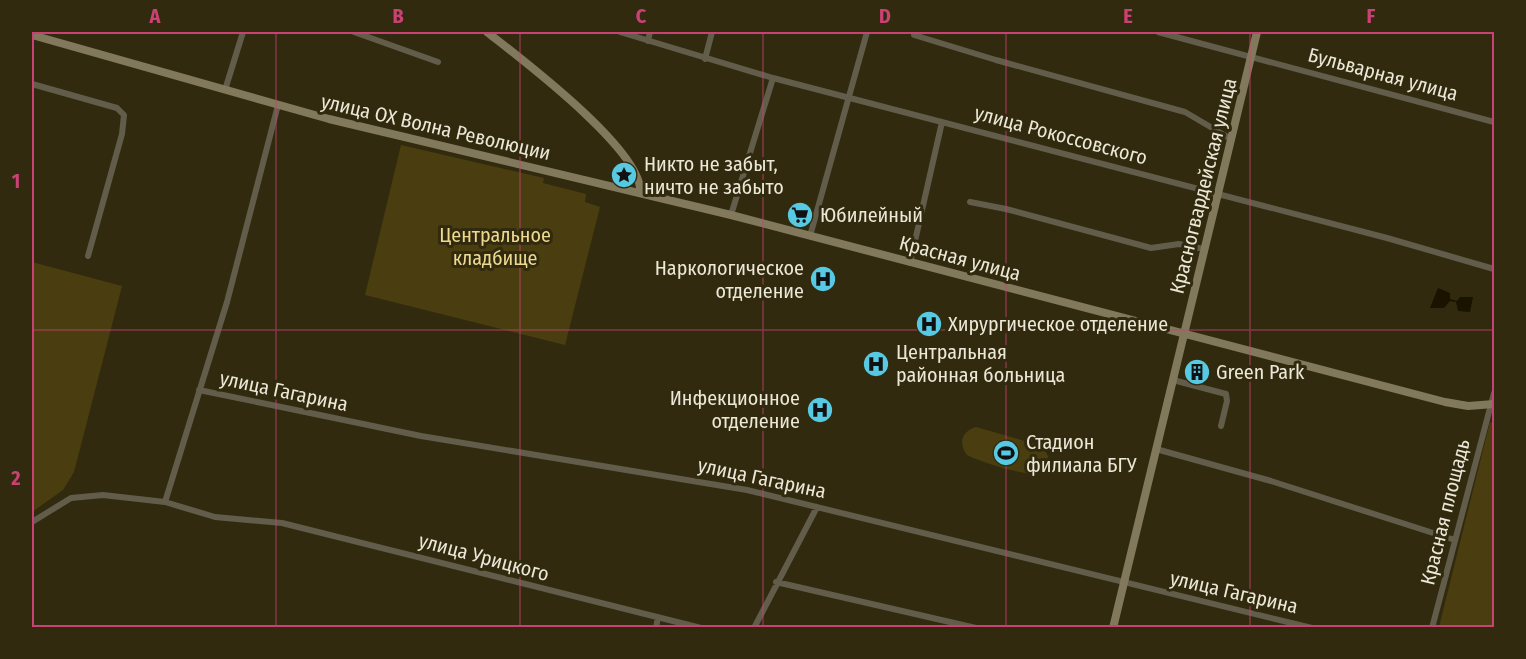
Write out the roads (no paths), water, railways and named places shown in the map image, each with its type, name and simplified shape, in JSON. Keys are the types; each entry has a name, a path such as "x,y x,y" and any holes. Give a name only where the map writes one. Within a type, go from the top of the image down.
{"main road":[{"path":"487,32 589,118 650,189 662,198"},
{"name":"Красногвардейская улица","path":"1113,627 1257,32"},
{"name":"улица ОХ Волна Революции","path":"32,35 278,105 640,193"},
{"path":"635,170 640,180 640,193"},
{"name":"Красная улица","path":"640,193 1445,402 1468,406 1493,405"}],"street":[{"path":"225,90 243,32"},
{"path":"354,32 438,62"},
{"name":"улица Рокоссовского","path":"620,32 772,78 1218,194 1494,269"},
{"path":"648,41 650,32"},
{"path":"705,58 712,32"},
{"path":"810,236 867,32"},
{"name":"Бульварная улица","path":"1158,32 1494,122"},
{"path":"914,34 996,60 1185,112 1232,139"},
{"path":"731,215 772,78"},
{"path":"32,84 117,108 124,115 122,134 88,256"},
{"path":"165,502 226,302 278,105"},
{"path":"910,262 942,122"},
{"path":"970,202 1006,209 1151,249 1179,244 1204,249"},
{"path":"1173,380 1226,394 1227,401 1221,426"},
{"name":"улица Гагарина","path":"199,390 421,436 704,481 1124,584 1312,627"},
{"name":"Красная площадь","path":"1432,627 1493,405 1494,393"},
{"path":"1156,449 1270,481 1455,540"},
{"name":"улица Урицкого","path":"32,522 54,506 81,496 120,496 165,502 215,517 293,525 701,627"},
{"path":"754,627 817,507"},
{"path":"776,582 976,627"},
{"path":"656,627 658,617"}],"place":[{"name":"Никто не забыт, ничто не забыто","path":"624,175"},
{"name":"Юбилейный","path":"800,215"},
{"name":"Наркологическое отделение","path":"823,279"},
{"name":"Хирургическое отделение","path":"929,324"},
{"name":"Центральная районная больница","path":"876,364"},
{"name":"Green Park","path":"1197,372"},
{"name":"Инфекционное отделение","path":"820,410"},
{"name":"Стадион филиала БГУ","path":"1006,453"}],"park label":[{"name":"Центральное кладбище","path":"495,246"}]}
